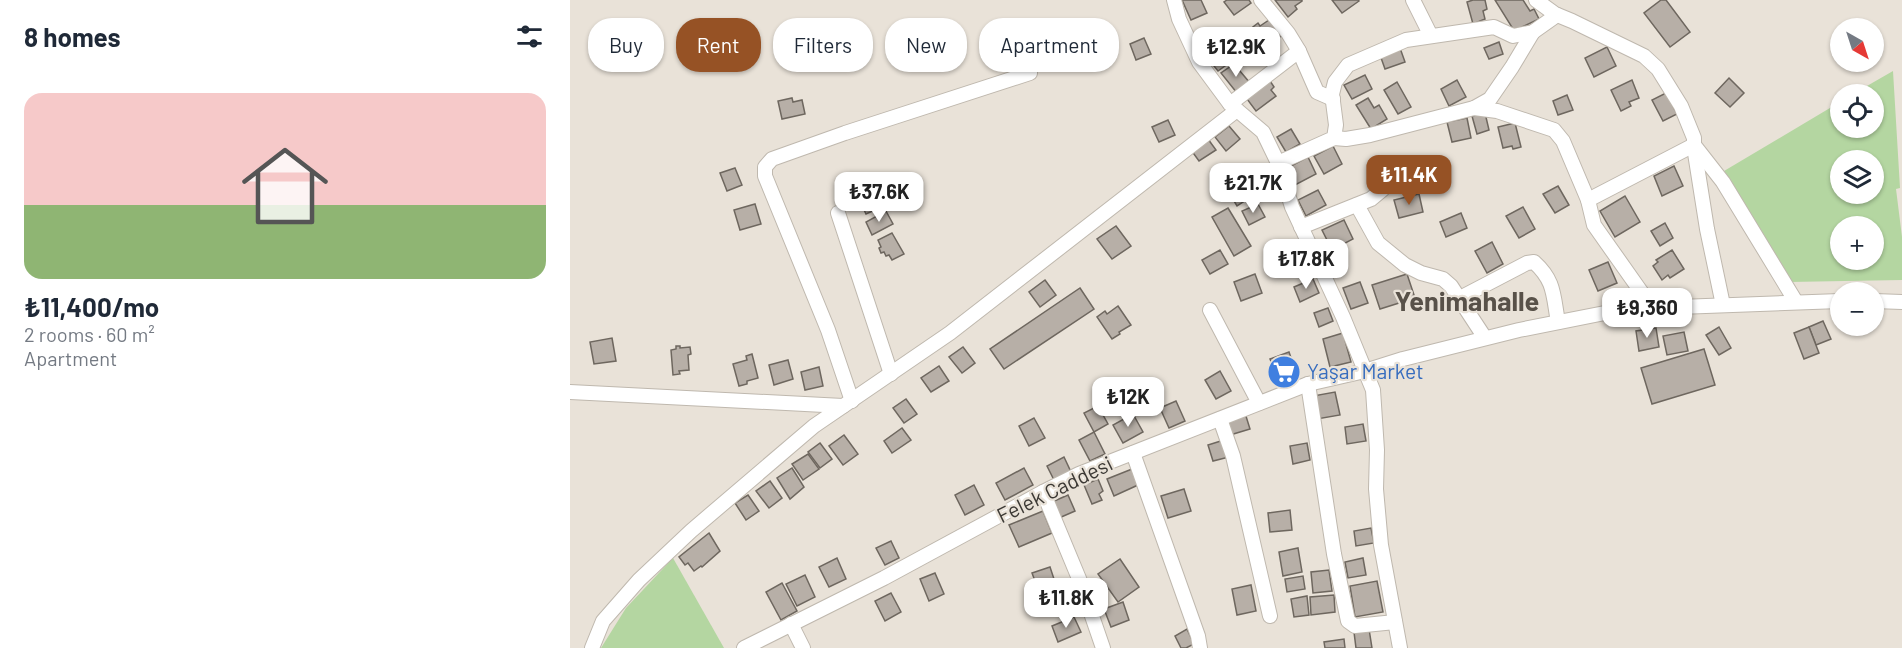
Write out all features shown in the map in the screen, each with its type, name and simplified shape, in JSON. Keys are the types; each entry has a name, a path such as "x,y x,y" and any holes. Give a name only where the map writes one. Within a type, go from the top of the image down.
{"street":[{"path":"1174,0 1179,19 1199,62 1233,107 1263,132 1278,163 1292,207 1372,390 1381,545 1400,648"},
{"path":"1261,0 1288,33 1299,51 1317,92 1333,99"},
{"path":"1413,0 1431,36"},
{"path":"1536,0 1557,15 1644,56 1658,69 1682,106 1694,138 1707,229 1723,305"},
{"path":"1334,138 1335,81 1348,65 1406,39 1494,27 1514,36 1533,32 1557,15"},
{"path":"1278,163 1334,138 1346,139 1370,135 1474,108 1490,99 1533,32"},
{"path":"592,648 603,621 639,580 691,531 814,426 950,333 1233,107 1299,51"},
{"path":"847,404 828,330 765,176 765,167 772,159 793,151 1030,73"},
{"path":"1474,108 1497,111 1554,130 1563,141 1588,200 1594,225 1642,292 1650,308"},
{"path":"1588,200 1694,145"},
{"path":"1694,145 1723,182 1796,302"},
{"path":"1301,227 1371,199 1383,189"},
{"path":"1357,205 1378,243 1405,265 1421,273 1443,279 1460,298 1485,338"},
{"path":"838,213 891,374"},
{"path":"1460,298 1527,263 1534,262 1552,282 1558,322"},
{"name":"Felek Caddesi","path":"744,648 884,578 1079,474 1308,384 1485,338 1625,309 1830,301"},
{"path":"1884,301 1902,302"},
{"path":"1210,310 1259,403"},
{"path":"1308,384 1334,554 1348,621 1355,626 1395,622"},
{"path":"570,392 847,404"},
{"path":"1220,419 1233,456 1270,616"},
{"path":"1133,453 1200,648"},
{"path":"1043,492 1080,581 1103,648"},
{"path":"791,624 803,648"}],"green space":[{"path":"1893,71 1900,188 1896,189 1902,237 1902,280 1789,282 1724,171 1830,108 1830,138 1884,138 1884,84 1870,84"},
{"path":"673,558 724,648 601,648 626,608"}],"building":[{"path":"1182,0 1201,0 1207,13 1191,20"},
{"path":"1249,0 1251,3 1234,15 1224,2"},
{"path":"1275,0 1302,1 1295,6 1297,9 1288,17"},
{"path":"1332,0 1358,0 1359,1 1342,13"},
{"path":"1485,0 1487,9 1483,11 1485,19 1473,24 1467,2"},
{"path":"1495,0 1523,0 1530,11 1534,9 1539,19 1513,29"},
{"path":"1661,0 1666,0 1690,32 1670,47 1644,13"},
{"path":"1269,20 1281,36 1274,41 1277,45 1269,50 1253,27 1258,23 1260,26"},
{"path":"1239,33 1249,47 1234,58 1223,44"},
{"path":"1144,38 1151,54 1136,60 1130,44"},
{"path":"1499,42 1503,54 1489,59 1484,48"},
{"path":"1221,45 1233,60 1218,71 1206,56"},
{"path":"1607,47 1616,66 1594,77 1585,58"},
{"path":"1400,48 1405,62 1385,69 1380,55"},
{"path":"1234,64 1250,83 1237,93 1221,73"},
{"path":"1365,75 1372,89 1352,99 1344,85"},
{"path":"1729,78 1744,93 1730,107 1715,93"},
{"path":"1457,80 1466,97 1449,106 1441,89"},
{"path":"1632,80 1639,98 1629,102 1631,106 1621,111 1611,90"},
{"path":"1270,81 1274,87 1271,90 1276,96 1256,111 1247,99"},
{"path":"1397,82 1411,107 1398,114 1384,90"},
{"path":"1666,93 1677,114 1663,121 1652,100"},
{"path":"1567,95 1573,110 1558,115 1553,101"},
{"path":"792,98 793,102 802,100 805,114 782,119 778,101"},
{"path":"1368,98 1374,108 1379,105 1387,119 1371,129 1356,105"},
{"path":"1485,113 1489,130 1477,134 1472,116"},
{"path":"1467,118 1471,138 1452,142 1447,122"},
{"path":"1168,120 1175,135 1159,142 1152,127"},
{"path":"1515,123 1521,147 1503,148 1498,127"},
{"path":"1229,126 1240,139 1226,151 1215,137"},
{"path":"1291,129 1300,144 1286,152 1277,137"},
{"path":"1208,139 1216,150 1199,161 1191,150"},
{"path":"1333,146 1342,164 1324,174 1314,156"},
{"path":"1308,157 1316,174 1295,185 1287,168"},
{"path":"1674,166 1683,186 1662,196 1654,176"},
{"path":"735,168 742,185 727,191 720,173"},
{"path":"1253,174 1263,189 1237,206 1228,191"},
{"path":"1558,186 1569,205 1555,213 1543,194"},
{"path":"882,190 888,204 866,214 860,201"},
{"path":"1318,190 1326,205 1306,216 1298,200"},
{"path":"1419,194 1423,212 1399,218 1394,200"},
{"path":"1625,196 1640,222 1615,237 1600,211"},
{"path":"755,204 761,224 740,230 734,210"},
{"path":"1258,204 1265,217 1249,225 1242,211"},
{"path":"1523,207 1535,229 1519,238 1506,216"},
{"path":"1228,208 1251,246 1234,256 1212,217"},
{"path":"886,211 893,224 872,235 866,222"},
{"path":"1461,213 1467,228 1446,237 1440,222"},
{"path":"1344,220 1353,239 1332,250 1322,230"},
{"path":"1665,223 1673,238 1660,246 1651,231"},
{"path":"1116,226 1131,246 1112,259 1097,239"},
{"path":"892,233 904,254 892,260 889,255 881,253 878,240"},
{"path":"1492,242 1503,264 1487,273 1475,251"},
{"path":"1287,245 1293,261 1274,269 1267,253"},
{"path":"1220,250 1228,264 1210,274 1202,260"},
{"path":"1672,250 1684,269 1662,280 1653,266 1658,262 1656,260"},
{"path":"1608,262 1617,283 1598,291 1589,270"},
{"path":"1255,274 1262,293 1241,301 1234,282"},
{"path":"1407,274 1415,298 1380,309 1372,285"},
{"path":"1313,279 1319,293 1300,302 1294,287"},
{"path":"1045,280 1056,295 1040,307 1029,292"},
{"path":"1360,282 1368,303 1351,309 1343,288"},
{"path":"1080,288 1094,309 1004,369 990,349"},
{"path":"1118,306 1131,325 1112,339 1097,317 1105,311 1107,314"},
{"path":"1328,308 1333,321 1319,327 1314,313"},
{"path":"1823,321 1831,339 1816,345 1809,327"},
{"path":"1719,327 1731,348 1719,355 1706,335"},
{"path":"1809,327 1819,353 1804,359 1794,333"},
{"path":"1656,328 1659,347 1639,351 1636,331"},
{"path":"1684,332 1688,351 1667,355 1663,336"},
{"path":"1343,333 1351,362 1330,367 1323,339"},
{"path":"612,338 616,361 594,364 590,342"},
{"path":"676,346 690,347 691,354 688,355 689,370 679,371 680,374 673,375 671,350 676,349"},
{"path":"963,347 975,363 962,373 949,357"},
{"path":"1704,349 1715,385 1652,404 1641,368"},
{"path":"1289,352 1296,372 1278,379 1270,359"},
{"path":"752,354 758,378 739,386 733,364 747,360 746,356"},
{"path":"788,360 793,379 774,385 769,365"},
{"path":"939,366 949,381 931,392 921,378"},
{"path":"819,367 823,386 805,390 801,372"},
{"path":"1220,371 1231,391 1216,399 1205,380"},
{"path":"1136,379 1148,401 1132,410 1120,388"},
{"path":"1335,392 1340,415 1317,419 1313,396"},
{"path":"906,399 917,414 904,423 893,408"},
{"path":"1176,401 1185,421 1169,428 1160,408"},
{"path":"1098,406 1108,424 1094,432 1084,413"},
{"path":"1245,413 1250,429 1230,435 1225,419"},
{"path":"1133,414 1143,432 1123,443 1113,425"},
{"path":"1034,418 1045,438 1029,446 1019,426"},
{"path":"1363,424 1366,441 1347,444 1345,427"},
{"path":"902,428 911,440 892,453 884,441"},
{"path":"1094,432 1105,454 1090,461 1079,440"},
{"path":"844,435 858,454 843,465 829,446"},
{"path":"1224,440 1229,457 1213,461 1208,445"},
{"path":"820,443 832,459 820,468 808,452"},
{"path":"1307,443 1310,460 1293,464 1290,446"},
{"path":"808,454 819,469 803,480 792,464"},
{"path":"1064,457 1071,472 1054,480 1047,466"},
{"path":"792,468 804,487 790,499 777,478"},
{"path":"1024,468 1033,485 1005,500 996,483"},
{"path":"1132,469 1138,485 1114,496 1107,479"},
{"path":"1098,479 1103,491 1099,494 1102,500 1092,504 1084,485"},
{"path":"770,481 782,498 769,508 756,491"},
{"path":"974,485 984,505 965,515 955,495"},
{"path":"1184,489 1191,511 1168,518 1161,496"},
{"path":"748,495 759,511 746,520 735,503"},
{"path":"1068,495 1075,511 1059,518 1052,502"},
{"path":"1290,510 1292,530 1270,532 1268,513"},
{"path":"1043,511 1052,533 1019,547 1009,525"},
{"path":"1371,528 1374,543 1356,546 1354,531"},
{"path":"709,533 720,551 694,571 679,557"},
{"path":"891,541 899,558 885,565 876,548"},
{"path":"1298,548 1302,572 1283,576 1279,552"},
{"path":"837,558 846,579 829,587 819,567"},
{"path":"1363,558 1366,575 1348,578 1345,562"},
{"path":"1120,559 1139,587 1118,602 1098,574"},
{"path":"1050,567 1055,582 1038,589 1032,573"},
{"path":"1329,570 1332,591 1313,593 1311,572"},
{"path":"935,573 944,594 929,601 920,579"},
{"path":"805,575 815,597 797,606 786,584"},
{"path":"1303,576 1305,589 1287,592 1285,579"},
{"path":"1377,581 1383,612 1355,617 1350,586"},
{"path":"782,583 797,611 781,620 766,592"},
{"path":"1251,585 1256,611 1237,615 1232,589"},
{"path":"891,593 901,612 885,621 875,601"},
{"path":"1334,595 1335,612 1311,615 1310,597"},
{"path":"1307,596 1309,615 1294,617 1291,599"},
{"path":"1123,602 1129,620 1111,627 1104,609"},
{"path":"1074,617 1081,632 1058,642 1052,626"},
{"path":"1187,629 1194,644 1181,648 1175,636"},
{"path":"1369,629 1372,648 1356,648 1354,632"},
{"path":"1344,639 1345,648 1325,648 1324,642"}],"place":[{"name":"Yaşar Market","path":"1284,372"}],"district":[{"name":"Yenimahalle","path":"1467,302"}]}
